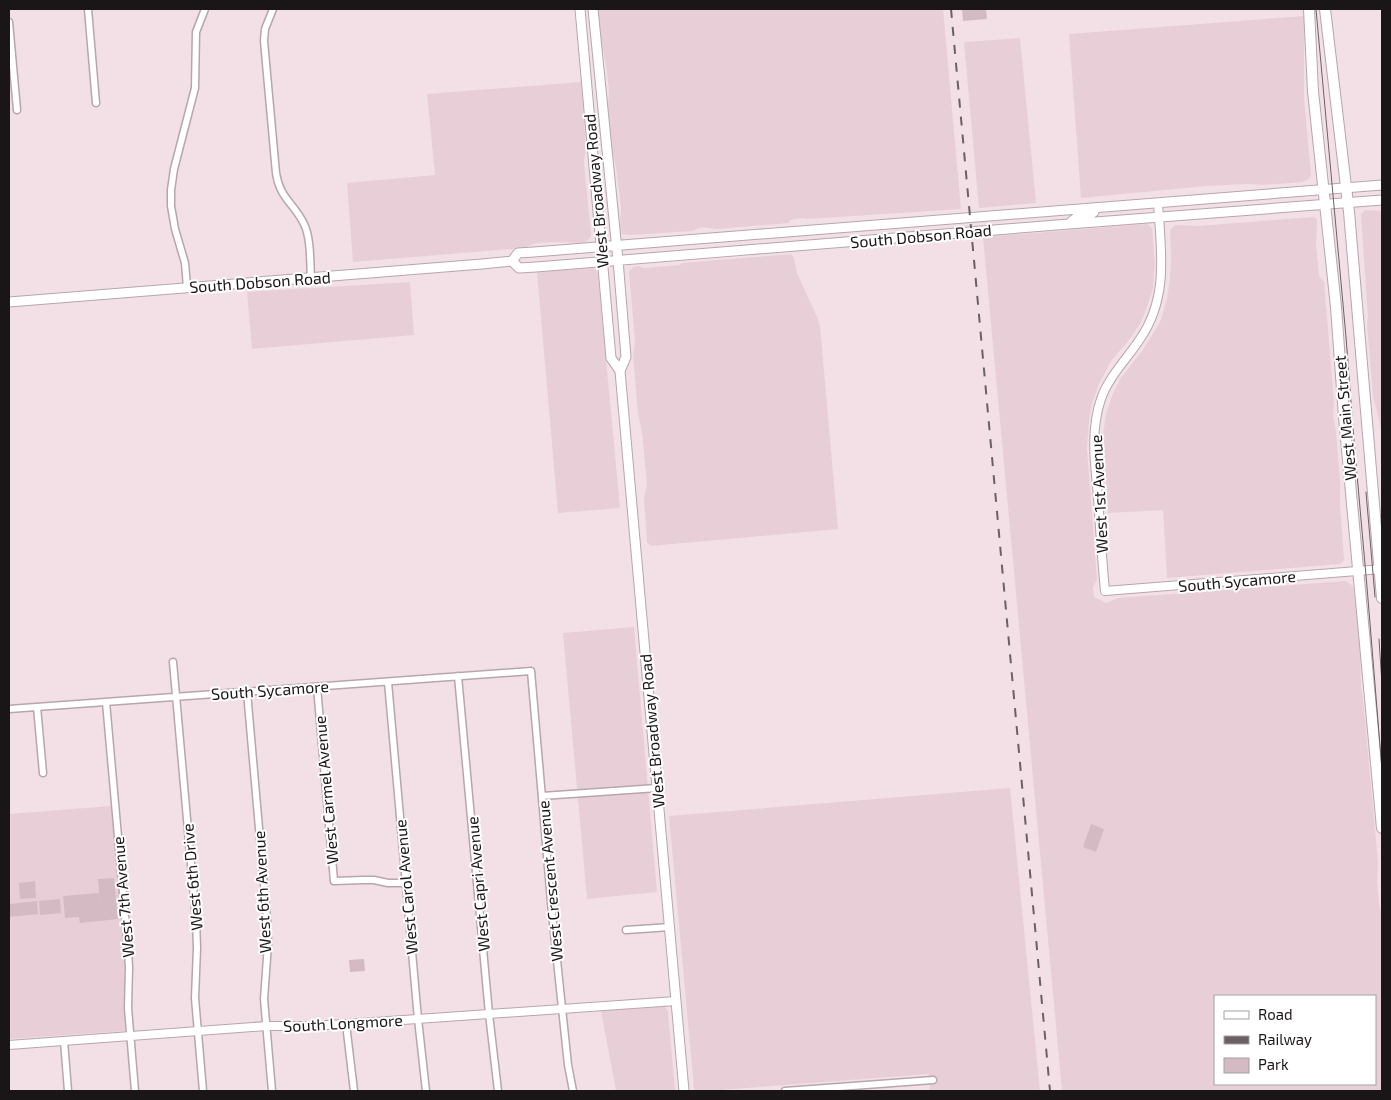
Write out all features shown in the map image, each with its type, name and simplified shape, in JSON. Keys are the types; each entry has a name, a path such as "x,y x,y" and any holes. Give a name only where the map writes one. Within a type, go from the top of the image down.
{"main road":[{"name":"West Broadway Road","path":"580,9 611,358 620,370"},
{"name":"West Broadway Road","path":"593,9 618,260 626,357 620,370 684,1091"},
{"name":"West Main Street","path":"1308,9 1313,91 1328,189 1344,411 1364,571 1382,828"},
{"name":"West Main Street","path":"1325,9 1348,203 1382,598"},
{"name":"South Dobson Road","path":"9,302 512,261 518,253 600,246 1382,185"},
{"name":"South Dobson Road","path":"512,261 519,268 1159,216 1382,200"},
{"path":"1069,224 1078,217 1094,212 1094,208"}],"street":[{"path":"88,9 96,103"},
{"path":"188,287 185,263 175,229 171,206 171,190 174,169 196,88 196,32 205,9"},
{"path":"274,9 265,29 264,41 274,157 278,184 282,194 300,217 307,232 311,278"},
{"path":"9,22 17,110"},
{"name":"West 1st Avenue","path":"1104,592 1095,459 1095,427 1105,390 1117,369 1141,338 1150,323 1154,311 1162,280 1158,203"},
{"name":"South Sycamore","path":"1104,592 1381,569"},
{"name":"West 6th Drive","path":"173,662 196,920 195,998 203,1091"},
{"name":"South Sycamore","path":"9,709 531,671"},
{"name":"West Crescent Avenue","path":"531,671 562,1009 573,1091"},
{"name":"West Capri Avenue","path":"458,676 489,1014 498,1091"},
{"name":"West Carol Avenue","path":"388,682 426,1091"},
{"name":"West Carmel Avenue","path":"317,687 334,881 374,880 388,883 406,883"},
{"name":"West 6th Avenue","path":"247,692 267,919 268,944 264,999 272,1091"},
{"name":"West 7th Avenue","path":"106,702 128,949 128,1008 135,1091"},
{"path":"37,707 43,773"},
{"path":"542,796 657,788"},
{"path":"626,930 670,927"},
{"name":"South Longmore","path":"9,1045 266,1026 346,1024 676,1001"},
{"path":"346,1024 354,1091"},
{"path":"64,1041 68,1091"},
{"path":"785,1091 933,1080"}],"shaded area":[{"path":"598,9 943,9 961,209 804,218 790,220 789,223 716,229 702,227 692,231 622,234 620,227 621,207 612,151 608,108 609,90"},
{"path":"1304,16 1304,98 1311,175 1309,179 1303,182 1206,186 1081,198 1069,34"},
{"path":"1020,38 1036,203 979,208 964,42"},
{"path":"581,82 586,147 584,162 591,233 587,241 584,243 536,243 523,248 353,262 347,183 435,175 427,94"},
{"path":"1365,210 1382,211 1382,441 1381,428 1373,396 1367,324 1361,214"},
{"path":"1313,217 1317,219 1316,243 1319,276 1324,282 1334,402 1333,416 1340,480 1344,560 1340,564 1167,578 1163,510 1108,513 1103,434 1106,414 1120,379 1142,351 1160,322 1167,299 1170,278 1170,230 1175,225 1198,226"},
{"path":"1147,224 1152,228 1155,264 1153,288 1140,324 1111,361 1099,384 1089,420 1087,449 1097,580 1093,587 1094,597 1106,603 1118,598 1346,581 1353,586 1357,612 1361,687 1378,862 1379,905 1382,915 1382,1091 1062,1091 983,237"},
{"path":"791,254 794,258 797,273 820,326 838,529 651,546 647,542 644,498 647,484 633,356 635,341 629,272 633,267 639,266 643,268"},
{"path":"592,268 598,274 620,508 558,513 537,272"},
{"path":"410,282 414,335 252,349 247,292"},
{"path":"634,627 657,892 587,899 563,633"},
{"path":"1010,788 1040,1091 930,1091 929,1074 707,1091 695,1090 669,816"},
{"path":"111,806 124,948 125,1030 9,1039 9,814"},
{"path":"665,1007 668,1011 675,1091 616,1091 601,1011"}],"green space":[{"path":"962,9 986,9 987,19 963,21"},
{"path":"1091,824 1104,829 1096,852 1083,847"},
{"path":"114,878 118,919 80,923 79,917 65,918 63,896 99,893 101,915 98,879"},
{"path":"35,881 36,898 20,899 19,883"},
{"path":"60,899 61,913 40,915 39,901"},
{"path":"37,901 38,914 10,917 9,904"},
{"path":"364,959 365,971 350,972 349,960"}],"tram line":[{"path":"1316,9 1346,337 1382,770"},
{"path":"1366,492 1375,597"},
{"path":"1379,639 1382,684"}],"railway":[{"path":"951,9 1050,1091"}]}
